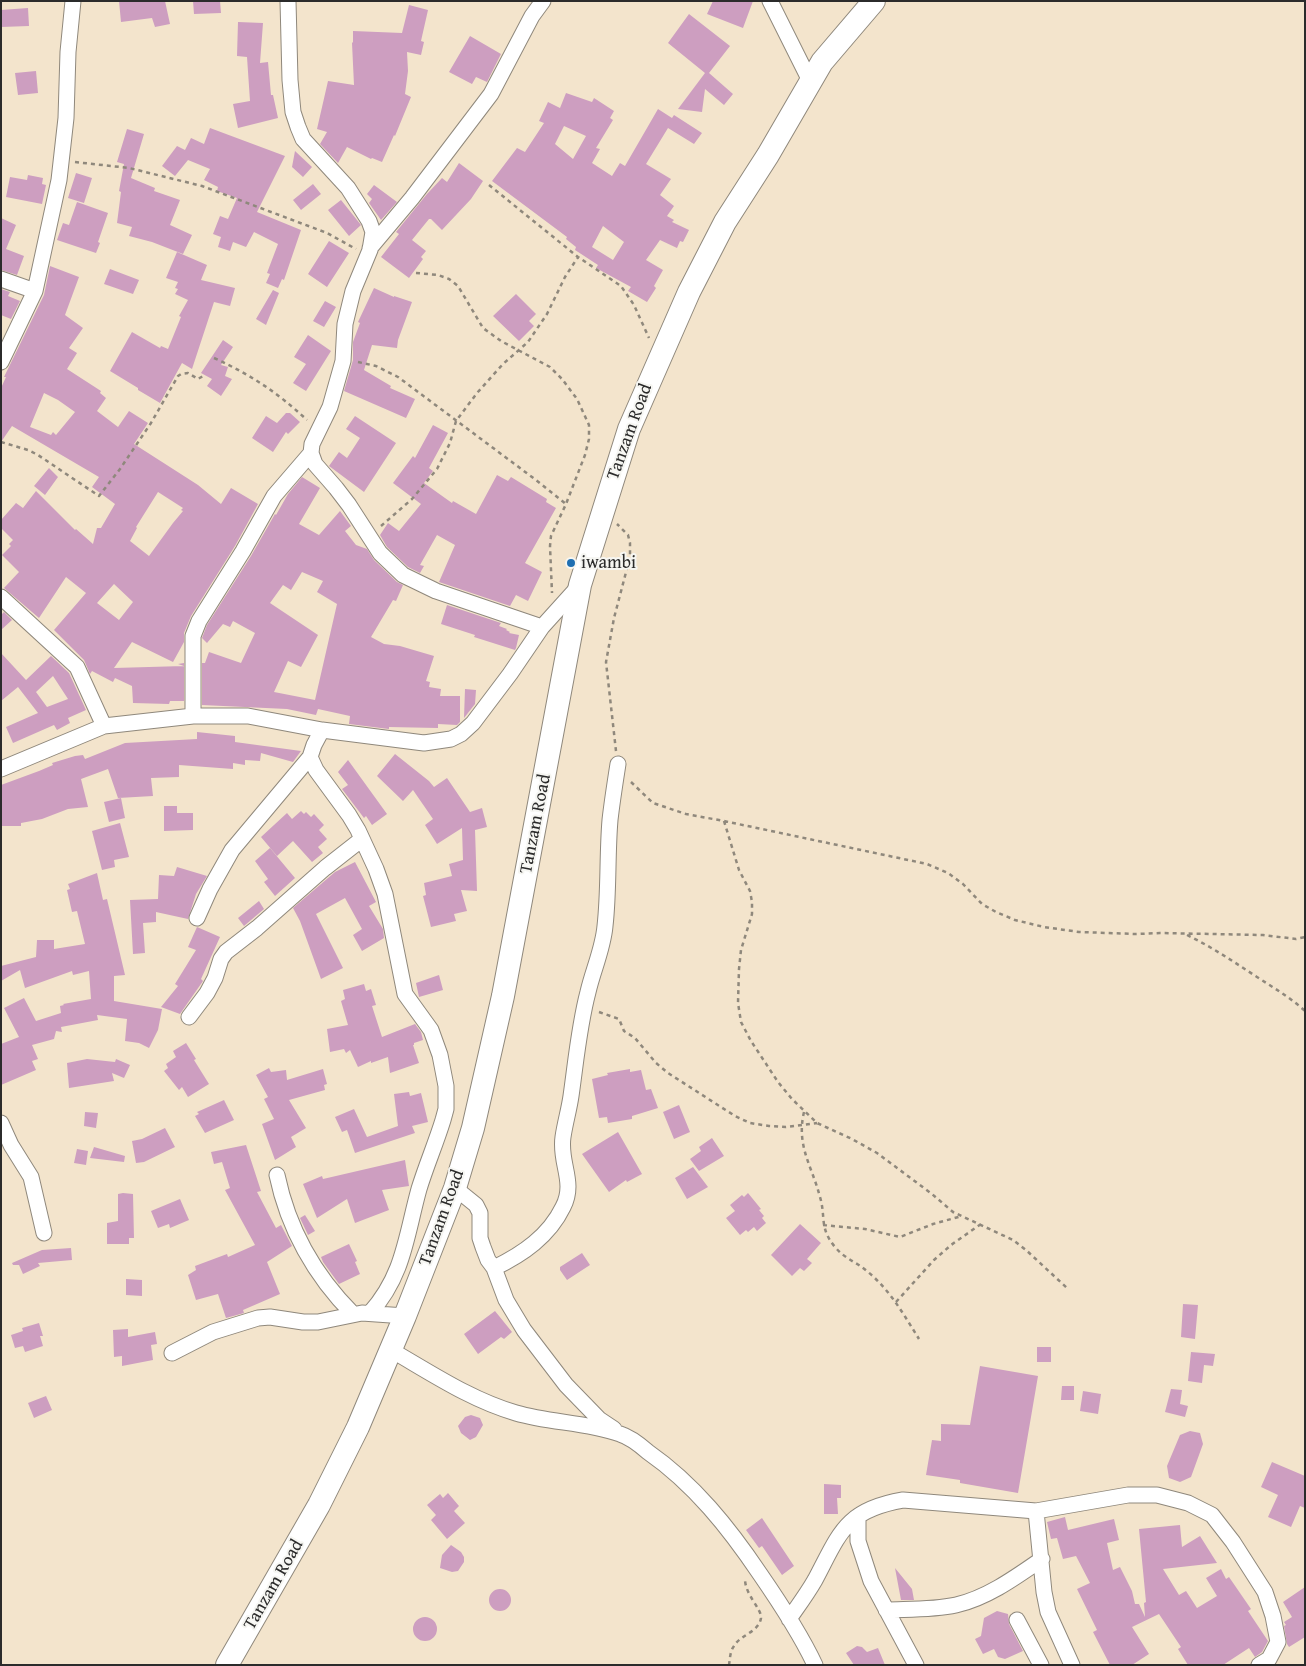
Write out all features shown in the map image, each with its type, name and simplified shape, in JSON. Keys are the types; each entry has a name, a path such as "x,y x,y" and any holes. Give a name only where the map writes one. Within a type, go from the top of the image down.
{"highway":[{"name":"Tanzam Road","path":"227,1665 320,1506 358,1427 405,1316 455,1188 472,1128 503,996 580,585 629,428 689,292 725,222 768,155 822,62 874,1"}],"street":[{"path":"1,362 35,291 59,180 66,118 68,52 73,1"},
{"path":"288,1 290,80 293,112 298,127 303,139 336,174 356,199 373,232 345,324 343,361 330,407 320,431 312,444 311,453 315,464 336,488 386,560 403,575 436,591 542,627"},
{"path":"368,252 412,198 491,94 532,16 543,1"},
{"path":"770,1 810,82"},
{"path":"1,279 35,291"},
{"path":"193,716 192,653 193,636 198,621 243,551 274,496 311,453"},
{"path":"1,769 104,726 193,716 248,716 322,730 424,743 451,739 462,734 473,723 542,627 580,585"},
{"path":"1,597 77,667 104,726"},
{"path":"197,918 232,850 310,757 322,730"},
{"path":"310,757 316,770 349,814 376,869 385,894 404,994 431,1030 440,1055 446,1086 446,1109 420,1189 399,1265 383,1299 370,1313"},
{"path":"494,1268 509,1261 536,1242 557,1217 567,1197 569,1188 563,1163 562,1148 586,1000 605,928 610,821 618,764"},
{"path":"189,1017 207,993 215,978 217,966 226,952 362,839"},
{"path":"1,1123 11,1145 31,1177 44,1233"},
{"path":"277,1175 287,1214 305,1251 322,1279 340,1302 354,1314"},
{"path":"455,1188 476,1205 480,1213 480,1238 488,1260 494,1268 506,1300 542,1356 566,1385 599,1419 662,1462 702,1499 746,1553 789,1619 815,1665"},
{"path":"172,1353 213,1332 258,1318 270,1317 303,1322 318,1322 354,1314 370,1313 405,1316"},
{"path":"391,1350 473,1396 498,1407 517,1413 595,1427 621,1434"},
{"path":"789,1619 814,1582 831,1548 845,1526 873,1507 903,1500 1036,1511 1128,1495 1157,1495 1188,1503 1212,1515 1233,1542 1265,1592 1273,1616 1278,1642 1269,1659 1259,1665"},
{"path":"1036,1511 1044,1592 1048,1612 1072,1665"},
{"path":"858,1516 858,1541 862,1558 871,1581 916,1665"},
{"path":"886,1610 940,1607 974,1600 999,1587 1042,1559"},
{"path":"1018,1620 1040,1665"}],"path":[{"path":"61,161 129,168 202,186 327,233 368,252"},
{"path":"489,185 578,257 621,286 634,304 658,361"},
{"path":"368,536 412,498 437,469 450,443 456,421 477,393 510,357 528,342 547,314 564,277 578,257"},
{"path":"416,273 438,275 449,279 458,286 483,328 501,341 550,368 562,379 577,399 589,425 589,439 585,455 566,504 555,525 550,546 553,614"},
{"path":"214,358 243,371 284,398 320,431"},
{"path":"343,361 354,361 376,366 417,390 566,504"},
{"path":"1,442 38,455 99,496 114,478 151,423 178,376 188,373 198,379 204,376"},
{"path":"603,508 628,535 630,543 630,557 614,618 606,662 618,764 635,787 653,803 686,814 926,864 948,873 963,884 982,904 996,912 1014,920 1044,927 1079,932 1263,935 1296,939 1305,937"},
{"path":"724,821 740,870 750,891 752,902 752,914 741,950 739,969 738,1003 741,1022 769,1069 792,1099 818,1124 876,1152 953,1212 1013,1240 1067,1288"},
{"path":"1186,934 1226,957 1305,1011"},
{"path":"586,1000 601,1014 619,1019 624,1031 635,1038 656,1063 668,1073 736,1116 750,1123 769,1126 786,1127 818,1124"},
{"path":"804,1112 801,1125 802,1145 820,1196 823,1207 823,1224 828,1238 846,1259 867,1271 896,1302 919,1339"},
{"path":"823,1224 866,1229 900,1237 933,1224 962,1216"},
{"path":"896,1302 934,1260 951,1245 981,1224"},
{"path":"729,1665 734,1646 742,1636 755,1628 761,1618 760,1612 750,1597 745,1583 746,1553"}],"building":[{"path":"119,1 165,1 170,24 155,27 152,18 121,22"},
{"path":"193,1 220,1 221,13 194,14"},
{"path":"713,1 753,1 743,28 707,14"},
{"path":"409,5 428,10 421,41 424,42 421,55 407,52 408,71 405,94 411,97 395,136 382,162 371,159 347,147 338,163 320,144 327,132 317,129 328,81 354,85 353,31 402,33"},
{"path":"28,8 29,26 1,27 1,10"},
{"path":"689,14 730,46 709,73 733,94 724,105 705,89 702,112 678,109 705,73 668,43"},
{"path":"238,22 263,23 260,63 268,62 271,95 273,95 278,118 238,128 233,104 250,101 247,57 237,56"},
{"path":"470,36 501,54 487,82 476,77 472,84 449,72"},
{"path":"36,71 38,93 18,95 15,73"},
{"path":"566,93 592,102 594,98 614,111 610,118 613,120 596,148 600,149 592,163 612,176 620,163 625,166 658,109 672,118 674,115 702,133 694,144 668,128 646,164 671,179 660,195 674,206 667,216 674,220 672,222 689,230 683,242 680,241 677,248 660,240 646,260 663,270 654,286 656,288 647,302 628,291 631,287 596,268 598,265 575,250 576,247 566,239 567,237 492,181 517,148 525,152 544,123 539,121 548,102 560,108","holes":["564,126 586,136 573,159 555,144","603,226 624,242 613,260 592,247"]},
{"path":"210,128 285,156 257,212 301,230 284,280 282,279 278,288 266,283 270,274 267,273 278,244 254,232 246,247 233,242 230,251 218,247 221,237 213,234 220,216 228,219 237,198 217,191 218,187 204,180 210,169 188,160 175,176 162,166 177,146 185,150 191,138 204,144"},
{"path":"127,129 144,134 131,178 155,188 154,191 180,200 170,225 192,235 183,254 152,242 129,236 132,227 117,223 121,192 119,191 124,164 117,162"},
{"path":"295,151 312,167 303,177 292,167"},
{"path":"459,163 483,181 471,199 442,230 429,219 412,240 426,251 421,257 423,259 409,278 381,257 399,234 396,232 427,194 442,178 447,182"},
{"path":"76,173 92,178 84,203 68,198"},
{"path":"28,175 43,178 42,184 46,185 42,204 6,197 10,177 27,180"},
{"path":"313,184 321,194 301,210 293,200"},
{"path":"374,185 397,202 381,220 369,203 372,199 367,194"},
{"path":"341,200 361,225 349,236 328,210"},
{"path":"77,202 108,213 96,253 57,240 63,223 69,225"},
{"path":"1,218 16,225 6,249 24,256 17,275 1,270"},
{"path":"329,241 349,253 327,287 308,274"},
{"path":"177,252 207,265 201,280 235,288 230,306 214,302 192,369 182,363 160,403 110,371 132,332 160,348 161,346 168,349 181,317 179,316 188,300 175,294 178,289 175,288 178,282 166,278"},
{"path":"50,266 79,277 65,315 83,328 69,348 77,353 67,369 101,391 100,393 106,398 97,411 118,427 129,411 148,423 134,444 198,485 221,504 231,488 258,504 235,546 191,616 184,633 184,642 173,662 132,642 114,668 184,666 184,701 170,701 169,704 133,703 132,686 115,678 113,682 92,671 90,674 84,660 54,630 86,593 66,577 39,618 4,588 19,572 2,555 11,546 9,544 13,540 1,528 1,520 16,503 23,508 36,491 75,530 93,544 97,528 101,528 115,504 92,487 99,477 12,426 1,442 1,388 6,377 4,377 44,295","holes":["44,393 75,412 56,435 53,432 51,435 30,427","158,492 183,508 181,510 183,511 149,556 130,541 136,527","114,584 133,602 119,620 97,603"]},
{"path":"110,269 139,280 133,294 104,284"},
{"path":"374,288 394,297 412,302 398,340 397,348 372,345 364,370 391,386 390,388 415,399 406,418 344,391 353,360 353,342 360,323 358,322"},
{"path":"1,289 10,292 8,296 20,301 11,319 1,315"},
{"path":"273,290 279,293 266,325 256,319"},
{"path":"516,294 536,314 529,321 534,326 519,341 493,316"},
{"path":"325,301 336,307 324,327 313,321"},
{"path":"308,335 331,351 306,391 293,383 306,364 294,357"},
{"path":"223,340 233,347 221,365 228,367 225,376 232,379 221,396 207,386 212,379 201,373"},
{"path":"286,413 290,413 300,422 288,434 286,432 273,452 252,438 266,416 277,423"},
{"path":"355,416 396,443 364,492 329,466 339,452 347,458 360,438 346,429"},
{"path":"433,425 448,433 429,468 433,471 424,483 452,503 453,501 476,514 497,475 508,481 511,477 547,499 546,502 556,508 525,563 542,572 528,601 516,595 510,606 439,582 455,545 437,535 420,565 424,566 420,573 408,567 387,547 380,535 388,523 399,531 421,504 393,483 413,456 415,458"},
{"path":"49,468 58,477 45,495 34,486"},
{"path":"302,477 320,488 299,524 319,535 340,511 351,526 345,531 356,545 367,549 374,560 397,582 403,585 396,601 393,600 371,637 384,644 400,646 434,656 426,681 430,682 429,687 441,689 440,696 460,696 460,722 457,725 438,724 438,728 389,727 389,729 349,724 350,716 318,709 316,715 287,709 202,705 202,663 205,663 209,652 241,663 255,633 233,621 230,627 223,624 207,643 202,638 207,625 288,494","holes":["302,572 323,581 317,592 337,604 315,700 274,692 288,661 301,667 318,635 270,603 283,585 291,590"]},
{"path":"447,605 501,623 499,626 507,629 509,633 519,635 515,650 441,624"},
{"path":"4,612 12,620 1,630 1,615"},
{"path":"1,653 26,680 51,656 69,673 86,710 68,718 70,723 57,730 54,725 13,743 6,727 38,713 18,687 1,701","holes":["53,676 68,699 47,707 36,692"]},
{"path":"465,689 476,690 475,704 464,718"},
{"path":"197,732 235,736 235,742 301,751 293,762 261,753 260,761 245,760 245,765 233,763 233,769 179,765 179,777 151,778 153,796 118,798 108,769 81,779 88,807 68,809 42,819 21,823 21,826 1,826 1,785 53,765 52,763 75,756 83,755 85,759 125,743 197,739"},
{"path":"395,754 434,787 447,778 470,812 482,808 487,827 475,830 477,891 461,890 467,911 454,914 456,921 431,927 423,896 426,895 424,883 452,876 449,864 463,860 462,828 437,844 425,825 433,819 413,790 403,801 377,776"},
{"path":"348,760 387,814 372,825 366,816 364,818 342,789 348,785 338,772"},
{"path":"121,798 125,818 109,822 104,802"},
{"path":"164,806 177,806 177,813 193,813 193,830 164,831"},
{"path":"301,811 304,814 306,812 311,817 314,814 324,825 319,830 327,839 318,847 323,853 312,862 293,841 277,856 261,837 287,813 292,819"},
{"path":"120,823 129,857 114,860 115,867 102,870 92,831"},
{"path":"270,848 295,878 275,896 264,882 268,879 255,861"},
{"path":"355,862 376,902 369,906 383,929 384,938 362,951 353,935 362,929 345,898 316,914 343,968 321,979 300,921 293,908 335,872"},
{"path":"177,867 207,876 196,894 188,919 156,912 156,922 143,923 145,953 133,954 130,900 158,899 159,875 174,876"},
{"path":"97,873 103,900 107,899 125,975 114,976 114,1001 162,1009 158,1030 149,1048 139,1043 125,1041 127,1019 97,1015 98,1020 61,1027 62,1032 56,1031 54,1039 32,1045 38,1059 32,1061 36,1070 1,1085 1,1044 19,1037 4,1008 24,998 36,1021 61,1013 60,1006 63,1004 91,999 89,971 73,975 72,971 25,988 20,970 1,981 1,966 36,957 37,940 54,940 54,949 85,944 77,911 72,912 67,890 70,889 68,884"},
{"path":"259,901 264,909 244,926 238,918"},
{"path":"197,927 220,937 201,979 203,981 180,1014 161,1007 178,986 175,984 196,950 188,947"},
{"path":"439,975 443,990 419,997 416,983"},
{"path":"364,984 366,991 371,989 376,1005 372,1006 382,1037 415,1024 421,1032 423,1040 413,1045 419,1063 390,1073 388,1057 371,1063 371,1061 358,1067 350,1050 346,1053 344,1049 330,1052 327,1029 348,1025 341,1001 345,999 343,990"},
{"path":"186,1043 209,1084 188,1097 182,1087 179,1090 164,1071 168,1068 166,1064 176,1057 173,1051"},
{"path":"87,1059 115,1062 116,1059 130,1065 124,1078 112,1073 114,1081 69,1088 67,1063"},
{"path":"269,1068 271,1072 286,1070 287,1080 323,1069 327,1084 324,1085 325,1090 289,1100 306,1128 291,1137 296,1147 275,1160 262,1124 274,1119 264,1099 268,1097 256,1075"},
{"path":"630,1069 630,1072 641,1070 646,1090 651,1089 658,1108 632,1116 632,1119 608,1123 607,1117 599,1118 592,1079 608,1075 607,1073"},
{"path":"409,1092 410,1096 421,1093 428,1122 412,1126 415,1133 355,1153 347,1130 342,1132 335,1117 354,1109 367,1137 398,1126 394,1094"},
{"path":"224,1100 234,1120 205,1133 195,1116 199,1114 197,1112"},
{"path":"679,1105 690,1132 674,1139 663,1112"},
{"path":"85,1112 98,1113 96,1128 84,1126"},
{"path":"165,1128 175,1147 144,1162 136,1163 132,1141 142,1139"},
{"path":"618,1132 642,1174 627,1182 626,1180 609,1192 582,1154"},
{"path":"712,1138 724,1156 699,1171 690,1159 701,1151 699,1147"},
{"path":"246,1145 261,1191 257,1192 276,1228 281,1225 292,1246 267,1262 280,1294 243,1310 244,1313 226,1318 218,1294 196,1300 188,1275 196,1270 195,1266 227,1254 228,1257 255,1245 225,1190 230,1188 222,1162 214,1164 211,1152"},
{"path":"94,1147 125,1156 124,1162 90,1158"},
{"path":"77,1149 88,1151 86,1165 74,1163"},
{"path":"405,1160 409,1186 382,1190 389,1210 355,1223 347,1199 317,1218 303,1184 322,1176 323,1179"},
{"path":"693,1167 708,1187 687,1199 675,1178"},
{"path":"748,1193 761,1209 759,1210 764,1216 762,1218 766,1223 757,1231 754,1227 740,1235 726,1218 735,1211 730,1205 742,1195 744,1197"},
{"path":"118,1194 133,1194 134,1238 129,1238 129,1244 107,1244 107,1223 118,1221"},
{"path":"180,1199 189,1220 170,1228 169,1224 158,1228 151,1211"},
{"path":"305,1215 315,1231 308,1235 300,1218"},
{"path":"800,1224 821,1243 807,1259 812,1263 804,1271 800,1268 792,1276 771,1255"},
{"path":"349,1244 357,1261 355,1262 360,1274 339,1284 321,1257"},
{"path":"71,1248 72,1260 38,1263 40,1266 23,1274 19,1265 13,1265 12,1263 42,1250"},
{"path":"582,1253 590,1265 567,1280 560,1267"},
{"path":"126,1279 142,1280 142,1296 126,1295"},
{"path":"1183,1304 1198,1305 1195,1339 1181,1337"},
{"path":"495,1311 512,1332 504,1339 501,1337 478,1354 464,1334"},
{"path":"39,1323 43,1336 40,1336 43,1346 25,1352 23,1346 15,1348 11,1335 23,1331 22,1328"},
{"path":"128,1329 128,1337 155,1332 157,1344 151,1345 153,1360 122,1366 122,1356 114,1357 113,1330"},
{"path":"1037,1347 1051,1347 1051,1362 1037,1362"},
{"path":"1191,1352 1215,1354 1213,1366 1204,1365 1202,1383 1188,1381"},
{"path":"980,1366 1038,1376 1018,1493 960,1483 960,1480 926,1475 932,1440 941,1441 941,1424 970,1425"},
{"path":"1062,1386 1074,1386 1074,1400 1061,1400"},
{"path":"1171,1389 1182,1390 1180,1404 1188,1406 1185,1417 1165,1412"},
{"path":"1083,1391 1101,1394 1098,1414 1080,1411"},
{"path":"46,1396 52,1410 34,1418 28,1403"},
{"path":"471,1415 480,1418 483,1425 476,1437 470,1440 461,1433 458,1426 465,1417"},
{"path":"1190,1431 1200,1433 1203,1444 1191,1477 1180,1482 1169,1478 1167,1466 1180,1435"},
{"path":"1272,1462 1305,1476 1305,1508 1300,1506 1291,1527 1268,1517 1278,1495 1261,1487"},
{"path":"824,1484 841,1485 841,1498 837,1498 838,1514 824,1514"},
{"path":"448,1493 459,1506 454,1511 465,1523 447,1539 431,1520 436,1515 427,1505 440,1494 443,1498"},
{"path":"1065,1517 1068,1530 1114,1519 1119,1540 1107,1543 1113,1570 1120,1567 1132,1591 1135,1604 1139,1604 1145,1617 1144,1603 1146,1602 1139,1529 1180,1525 1182,1547 1200,1536 1217,1563 1163,1569 1179,1595 1186,1591 1197,1608 1217,1596 1206,1578 1221,1569 1226,1579 1229,1577 1251,1609 1248,1611 1268,1641 1262,1652 1255,1657 1249,1648 1223,1665 1188,1665 1178,1649 1181,1647 1159,1614 1132,1627 1149,1654 1132,1665 1110,1665 1093,1632 1097,1630 1077,1589 1090,1583 1076,1556 1063,1559 1057,1538 1051,1539 1047,1522"},
{"path":"762,1518 794,1566 782,1575 762,1546 759,1548 746,1530"},
{"path":"451,1545 461,1552 464,1557 464,1562 458,1571 452,1572 440,1568 442,1555"},
{"path":"895,1568 912,1589 914,1600 901,1600"},
{"path":"1305,1587 1305,1637 1289,1647 1284,1622 1292,1617 1283,1602"},
{"path":"496,1589 504,1589 511,1596 511,1604 504,1611 496,1611 489,1604 489,1596"},
{"path":"997,1611 1008,1614 1009,1624 1023,1651 1005,1659 998,1657 994,1649 983,1654 975,1639 981,1636 984,1618"},
{"path":"425,1617 430,1618 436,1624 436,1634 430,1640 425,1641 420,1640 414,1634 413,1629 414,1624 420,1618"},
{"path":"857,1646 862,1647 867,1652 878,1648 885,1665 854,1665 846,1653"}],"place":[{"name":"iwambi","path":"571,563"}]}
